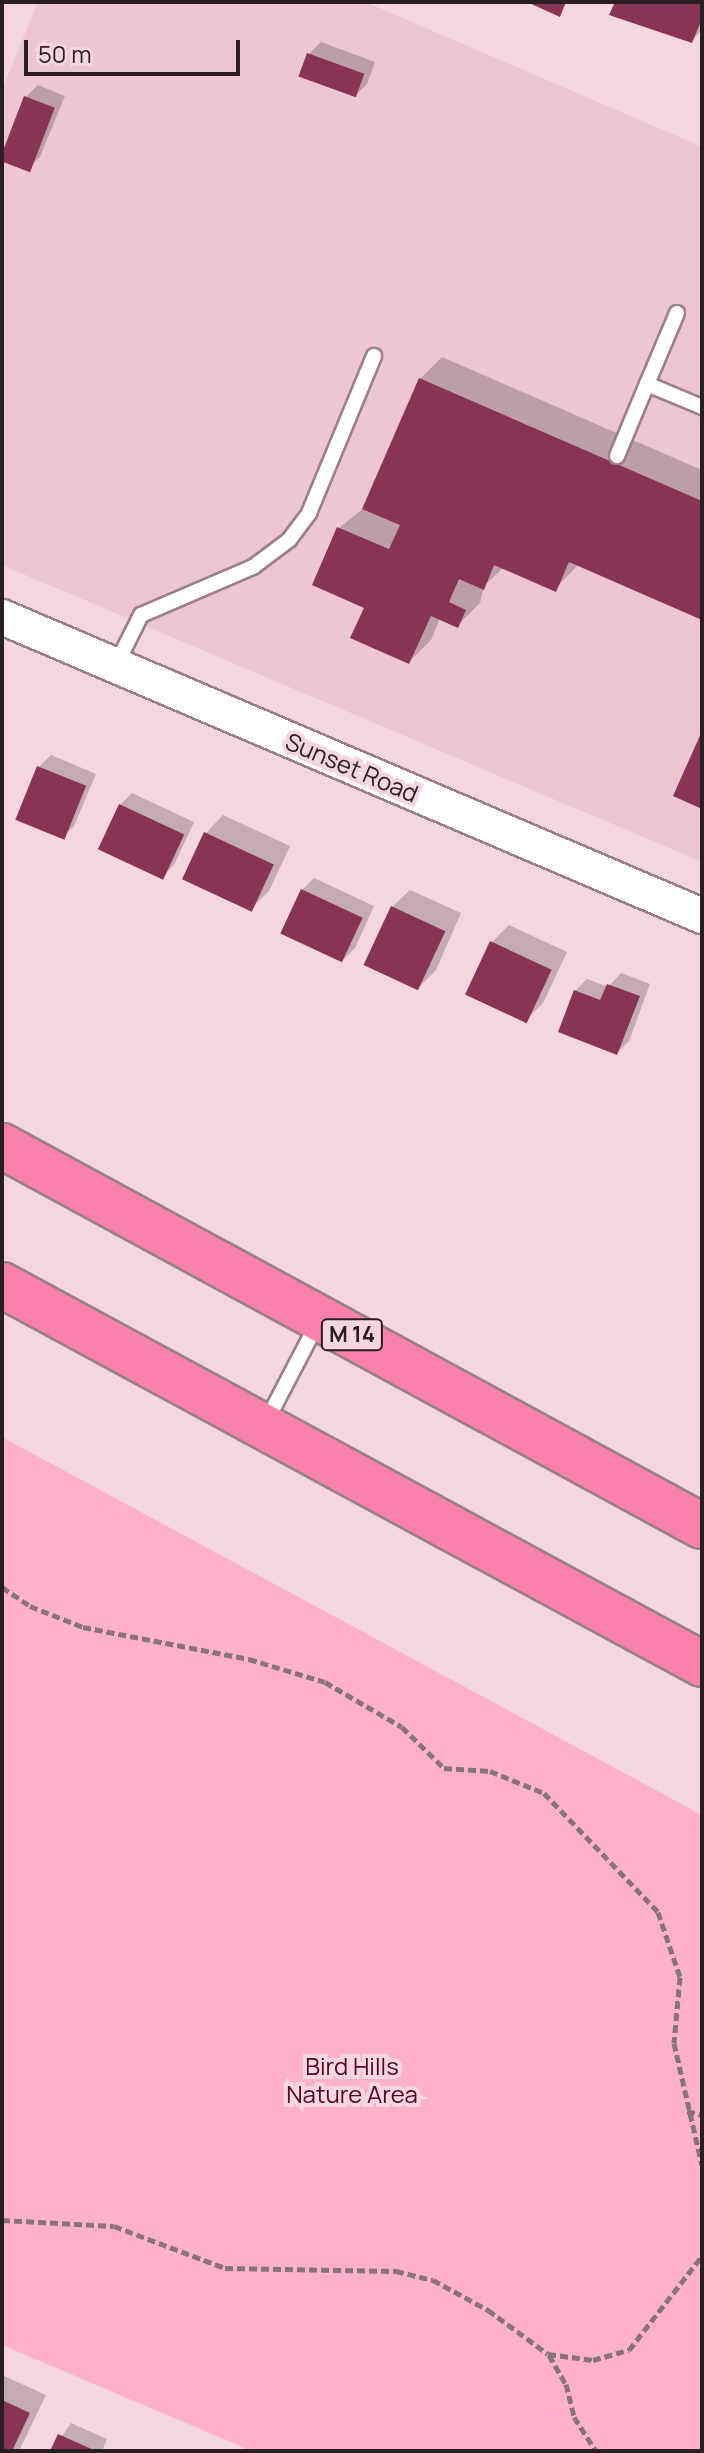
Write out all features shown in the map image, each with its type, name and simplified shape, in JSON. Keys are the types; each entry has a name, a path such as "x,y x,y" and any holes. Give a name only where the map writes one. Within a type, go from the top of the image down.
{"highway":[{"name":"M 14","path":"2,1146 702,1526"},
{"path":"2,1285 702,1664"}],"street":[{"name":"Sunset Road","path":"2,617 702,916"}],"lane":[{"path":"617,456 677,313"},
{"path":"116,666 141,615 253,567 289,540 309,513 374,356"},
{"path":"647,384 702,407"},
{"path":"264,1426 320,1318"}],"path":[{"path":"2,1587 30,1606 83,1627 249,1659 325,1682 402,1727 444,1768 490,1771 544,1793 658,1912 680,1977 674,2043 687,2111 702,2165"},
{"path":"687,2111 702,2115"},
{"path":"2,2220 114,2226 225,2268 396,2271 447,2287 548,2354 566,2384 574,2417 596,2451"},
{"path":"548,2354 593,2360 629,2350 702,2256"}],"shaded area":[{"path":"38,2 366,2 702,147 702,862 2,565 2,90"}],"green space":[{"name":"Bird Hills Nature Area","path":"2,1437 702,1815 702,2451 252,2451 2,2345"}],"building":[{"path":"527,2 566,2 560,17"},
{"path":"615,2 702,2 702,19 692,43 609,15"},
{"path":"307,53 364,74 356,97 298,76"},
{"path":"24,96 55,108 30,172 2,161 2,153"},
{"path":"419,378 702,501 702,620 569,562 556,592 494,565 484,590 459,579 449,602 466,610 458,628 431,616 409,664 350,638 364,608 312,585 337,527 389,549 400,525 362,509"},
{"path":"702,731 702,809 673,796"},
{"path":"37,766 86,786 64,840 15,820"},
{"path":"119,804 184,834 163,880 98,849"},
{"path":"204,832 274,865 252,912 182,879"},
{"path":"301,889 363,918 342,962 280,933"},
{"path":"391,906 445,931 418,990 364,965"},
{"path":"490,941 552,970 527,1023 465,994"},
{"path":"607,984 640,996 617,1055 558,1032 574,990 600,1000"},
{"path":"2,2400 30,2413 12,2451 2,2451"},
{"path":"58,2434 96,2451 50,2451"}]}
